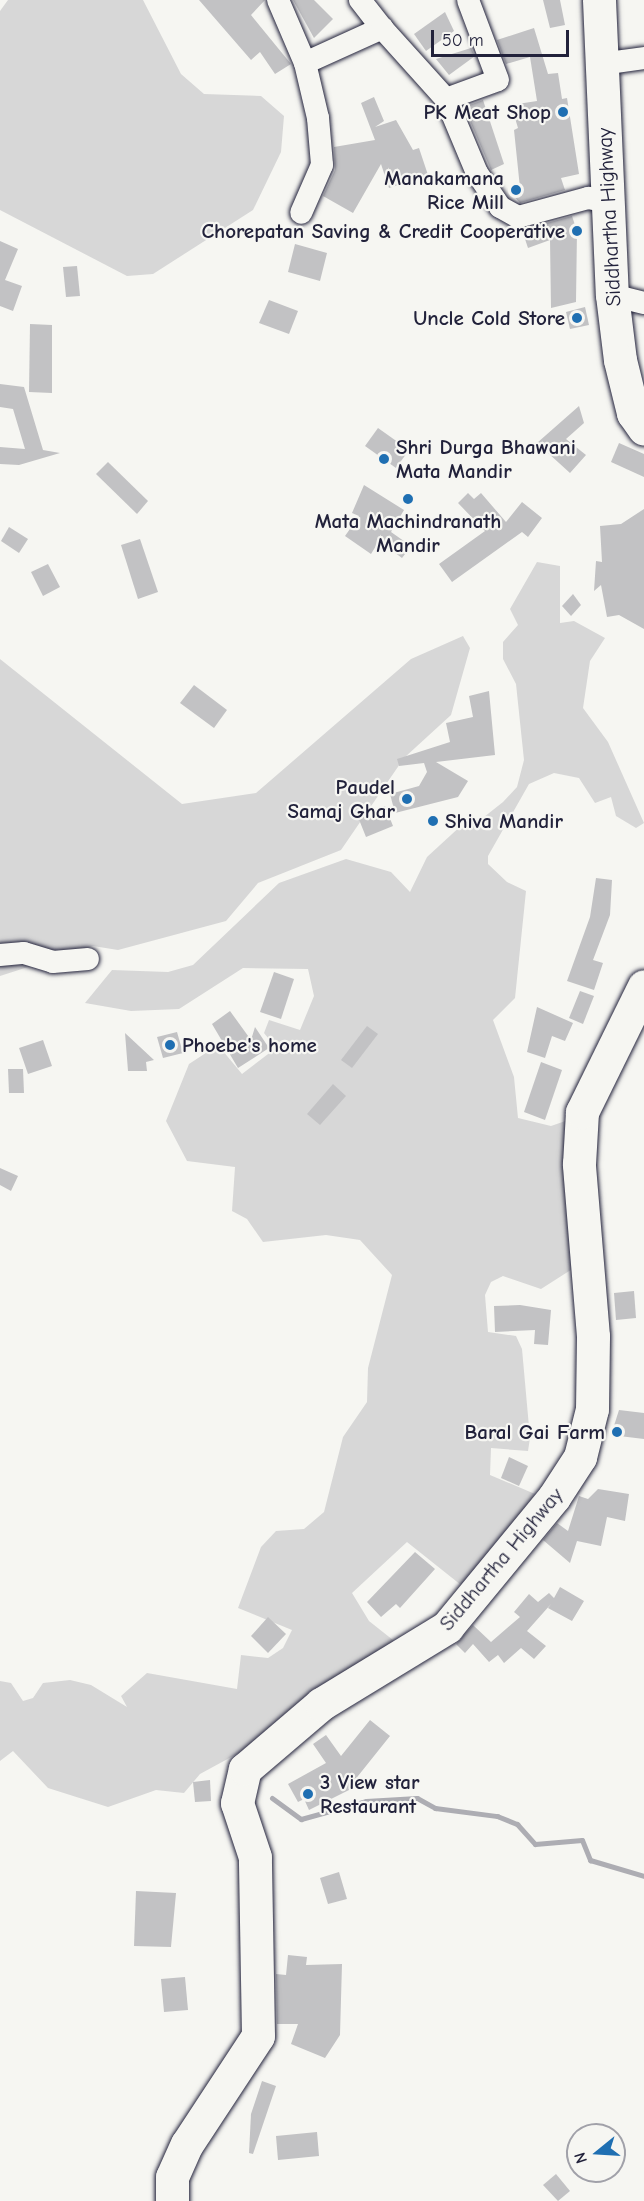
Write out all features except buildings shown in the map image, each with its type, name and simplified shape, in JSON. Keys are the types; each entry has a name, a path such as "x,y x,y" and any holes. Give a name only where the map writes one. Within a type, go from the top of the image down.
{"highway":[{"name":"Siddhartha Highway","path":"599,0 600,64 609,202 612,295 620,360 633,412 644,429"},
{"name":"Siddhartha Highway","path":"172,2201 172,2177 187,2144 258,2036 255,1857 237,1803 244,1769 321,1704 447,1627 554,1497 580,1457 592,1388 579,1164 582,1112 644,986"}],"street":[{"path":"278,0 305,63 322,165 301,213"},
{"path":"360,0 446,99 477,173 500,207 518,217 588,198 609,202"},
{"path":"446,99 498,80 468,0"},
{"path":"305,63 382,28"},
{"path":"600,64 644,58"},
{"path":"612,295 644,303"},
{"path":"0,955 24,953 54,962 88,959"}],"shaded area":[{"path":"8,0 143,0 181,74 204,94 261,96 284,116 281,152 253,210 153,274 127,276 0,210 0,11"},
{"path":"537,562 560,566 560,623 574,621 605,638 590,661 583,708 608,742 644,823 636,828 616,816 611,797 595,803 579,778 554,773 529,784 488,856 488,864 507,882 526,891 515,998 493,1020 514,1077 518,1118 551,1126 574,1118 577,1266 541,1289 503,1276 491,1282 485,1295 488,1332 516,1336 522,1349 530,1438 528,1451 491,1448 490,1475 535,1494 466,1589 407,1542 352,1593 369,1621 398,1644 264,1739 200,1774 184,1793 156,1790 108,1807 48,1788 13,1751 0,1761 0,1681 11,1683 23,1701 33,1698 43,1683 70,1680 91,1685 127,1707 121,1696 147,1673 237,1689 241,1655 268,1658 283,1648 292,1630 238,1608 261,1547 276,1531 304,1529 324,1512 343,1437 367,1402 368,1368 392,1275 360,1240 326,1235 263,1242 247,1219 232,1211 235,1167 187,1161 166,1121 189,1064 218,1045 242,1074 276,1048 264,1033 269,1020 300,1030 314,996 308,969 243,968 179,1009 131,1011 85,1003 112,970 168,972 193,965 279,883 346,859 391,872 410,892 427,857 464,823 479,821 503,802 517,787 524,760 516,684 503,659 503,642 518,625 510,609"},
{"path":"463,636 470,648 451,715 404,758 341,850 258,883 226,921 118,950 93,946 0,976 0,659 182,804 256,793 411,659"}],"waterway":[{"path":"272,1798 301,1819 366,1801 417,1798 435,1808 497,1816 517,1824 535,1844 582,1840 590,1860 644,1876"}],"place":[{"name":"PK Meat Shop","path":"563,112"},
{"name":"Manakamana Rice Mill","path":"516,190"},
{"name":"Chorepatan Saving & Credit Cooperative","path":"577,231"},
{"name":"Uncle Cold Store","path":"577,318"},
{"name":"Shri Durga Bhawani Mata Mandir","path":"384,459"},
{"name":"Mata Machindranath Mandir","path":"408,499"},
{"name":"Paudel Samaj Ghar","path":"407,799"},
{"name":"Shiva Mandir","path":"433,821"},
{"name":"Phoebe's home","path":"170,1045"},
{"name":"Baral Gai Farm","path":"617,1432"},
{"name":"3 View star Restaurant","path":"308,1794"}]}
